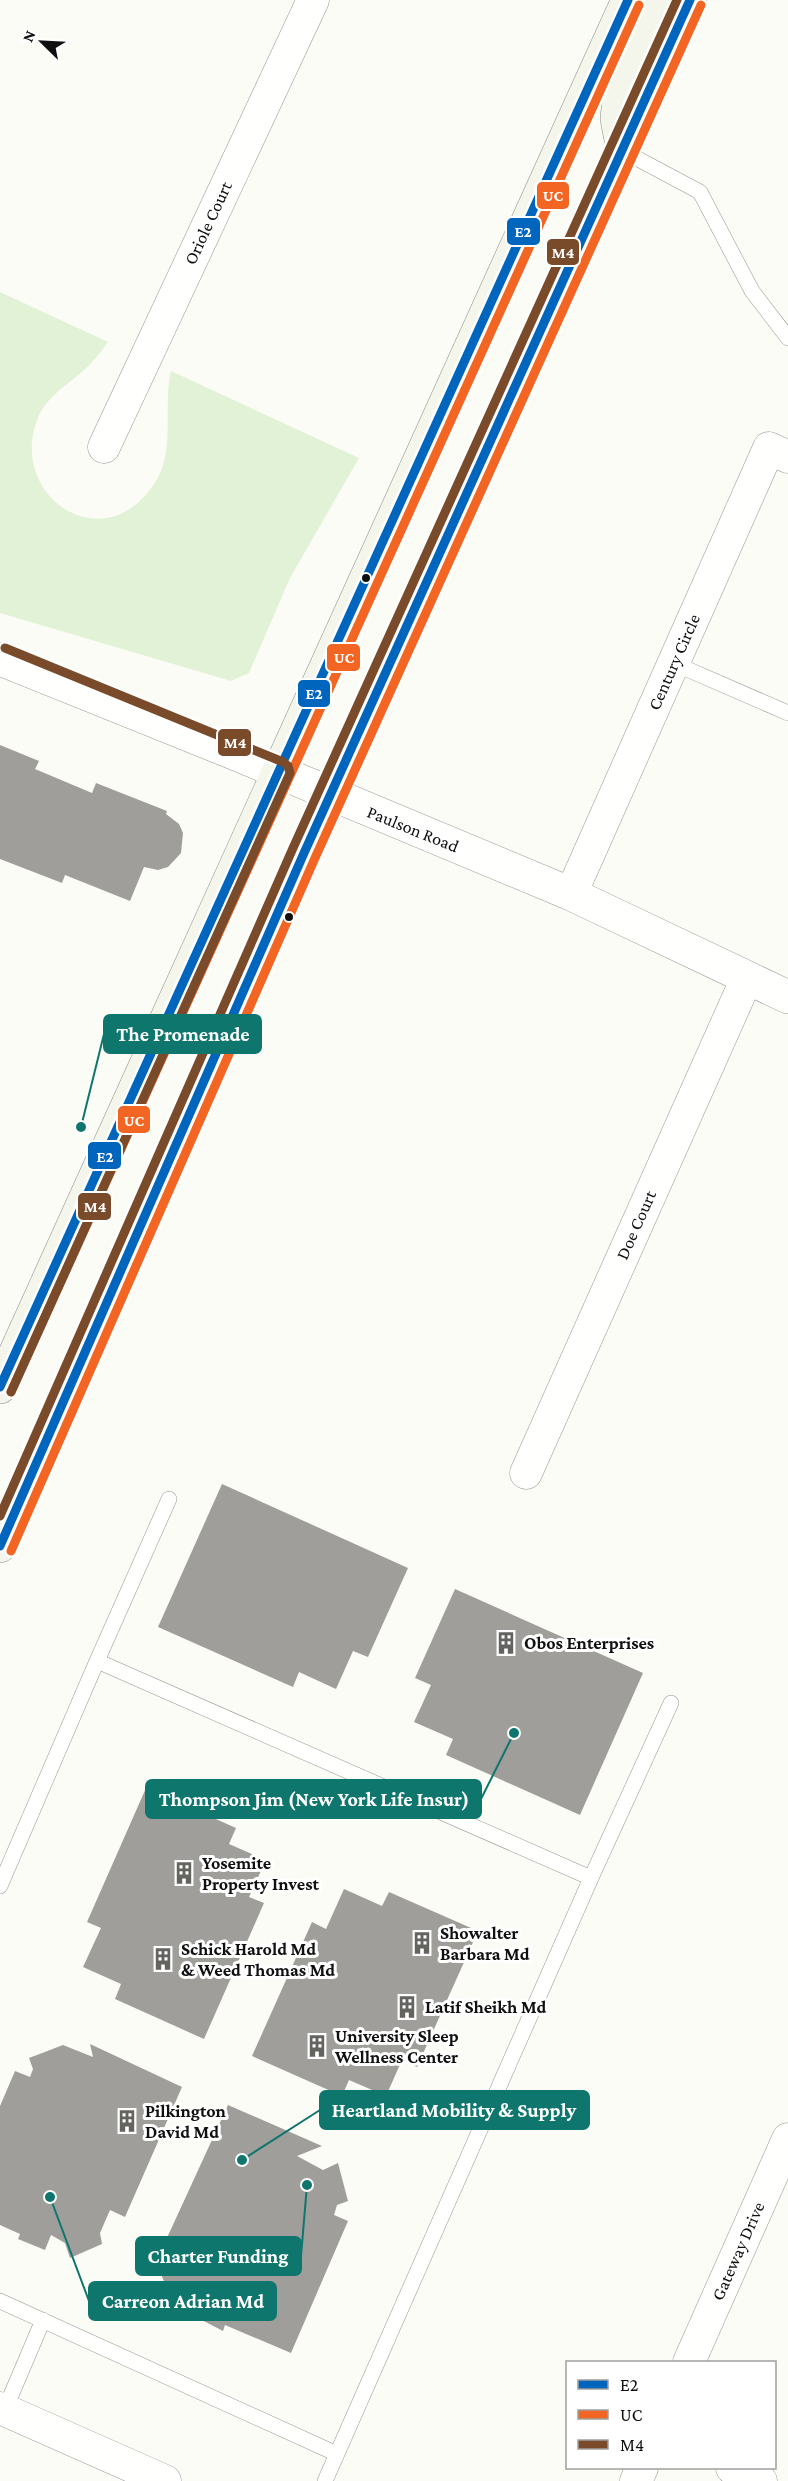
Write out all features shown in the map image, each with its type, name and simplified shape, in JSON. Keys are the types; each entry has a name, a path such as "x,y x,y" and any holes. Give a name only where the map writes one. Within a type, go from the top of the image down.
{"main road":[{"path":"0,1387 299,722 628,0"},
{"path":"623,151 617,119 620,88 654,5 653,0"},
{"path":"0,1546 331,795 690,0"}],"street":[{"name":"Oriole Court","path":"104,447 313,0"},
{"name":"Century Circle","path":"571,894 769,448 788,457"},
{"name":"Paulson Road","path":"0,659 571,894 788,997"},
{"name":"Doe Court","path":"526,1473 747,978"},
{"name":"Gateway Drive","path":"688,2361 788,2139"},
{"path":"1,2412 165,2481"},
{"path":"734,2469 761,2481"}],"lane":[{"path":"623,151 700,192 752,291 788,338"},
{"path":"673,663 788,713"},
{"path":"0,1886 170,1499"},
{"path":"97,1661 591,1878"},
{"path":"325,2481 591,1878 671,1703"},
{"path":"0,2301 338,2454"},
{"path":"1,2412 44,2320"}],"green space":[{"path":"0,292 108,342 87,367 45,405 32,441 35,469 46,492 64,509 87,518 112,517 136,505 157,479 166,454 171,371 359,458 290,578 249,673 231,681 0,613"}],"building":[{"path":"0,745 39,761 35,769 92,793 96,783 167,811 166,814 179,824 183,833 181,853 168,867 158,870 144,867 130,901 65,875 62,883 0,859"},
{"path":"222,1484 408,1568 368,1657 353,1651 336,1689 299,1672 293,1687 158,1627"},
{"path":"455,1589 643,1673 580,1815 446,1755 453,1739 414,1722 431,1685 415,1678"},
{"path":"146,1788 236,1828 229,1844 266,1860 249,1897 264,1903 204,2039 115,1999 121,1984 83,1967 101,1928 87,1922"},
{"path":"344,1889 382,1906 389,1892 478,1931 417,2067 402,2060 386,2096 349,2080 342,2096 252,2056 312,1922 326,1929"},
{"path":"90,2044 182,2087 125,2217 110,2210 100,2233 102,2244 70,2258 65,2243 51,2235 45,2250 18,2239 20,2234 0,2225 0,2106 15,2071 30,2077 33,2069 29,2058 63,2045 93,2057"},
{"path":"228,2105 322,2146 297,2156 323,2170 338,2163 348,2201 337,2205 334,2215 348,2221 291,2353 225,2325 223,2331 196,2317 202,2303 173,2302 160,2272 173,2262 181,2246 166,2240"}],"transit line":[{"name":"E2","path":"0,1387 628,0"},
{"name":"M4","path":"0,1516 293,848 677,0"},
{"name":"E2","path":"0,1546 304,853 690,0"},
{"name":"UC","path":"11,1392 639,5"},
{"name":"UC","path":"11,1551 315,858 701,5"},
{"name":"M4","path":"5,648 283,762 288,766 290,773 11,1392"}],"place":[{"name":"The Promenade","path":"81,1127"},
{"name":"Obos Enterprises","path":"506,1643"},
{"name":"Thompson Jim (New York Life Insur)","path":"514,1733"},
{"name":"Yosemite Property Invest","path":"184,1873"},
{"name":"Showalter Barbara Md","path":"422,1943"},
{"name":"Schick Harold Md & Weed Thomas Md","path":"163,1959"},
{"name":"Latif Sheikh Md","path":"407,2007"},
{"name":"University Sleep Wellness Center","path":"317,2046"},
{"name":"Pilkington David Md","path":"127,2121"},
{"name":"Heartland Mobility & Supply","path":"242,2160"},
{"name":"Charter Funding","path":"307,2185"},
{"name":"Carreon Adrian Md","path":"50,2197"}]}
